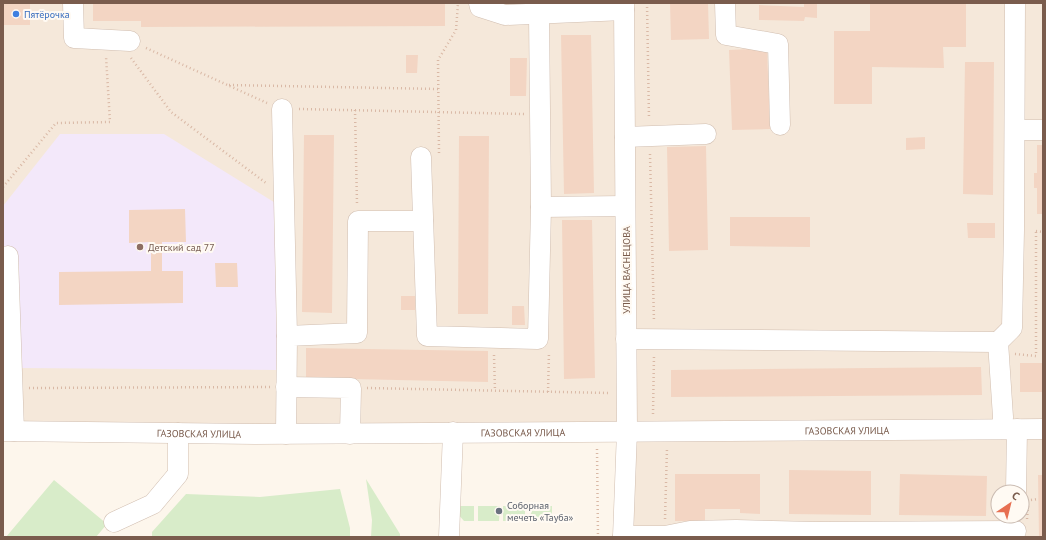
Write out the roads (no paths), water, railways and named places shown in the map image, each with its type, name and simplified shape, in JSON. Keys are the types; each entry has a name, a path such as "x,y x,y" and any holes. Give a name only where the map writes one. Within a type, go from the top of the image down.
{"street":[{"path":"73,3 74,38 118,40"},
{"path":"479,3 480,7 505,15 552,10 624,7"},
{"path":"726,3 726,35 778,44 780,125"},
{"path":"626,339 998,342 1012,328 1015,3"},
{"name":"УЛИЦА ВАСНЕЦОВА","path":"623,536 627,431 624,7"},
{"path":"430,158 423,221 427,336 538,339 541,207 540,115 552,10"},
{"path":"282,108 288,336 286,434"},
{"path":"1015,130 1043,130"},
{"path":"625,137 706,134"},
{"path":"541,207 625,206"},
{"path":"288,336 357,333 358,221 423,221"},
{"path":"8,256 7,357 12,388 8,431"},
{"path":"998,342 1003,417 1010,429 1015,484"},
{"path":"286,387 350,388 350,434"},
{"name":"ГАЗОВСКАЯ УЛИЦА","path":"8,431 350,434 453,432 1043,429"},
{"path":"449,537 453,432"},
{"path":"114,522 153,504 178,474 178,433"},
{"path":"623,536 665,536 690,531 736,530 815,532 1016,528"}],"place":[{"name":"Пятёрочка","path":"16,14"},
{"name":"Детский сад 77","path":"140,247"},
{"name":"Соборная мечеть «Тауба»","path":"499,511"}]}
